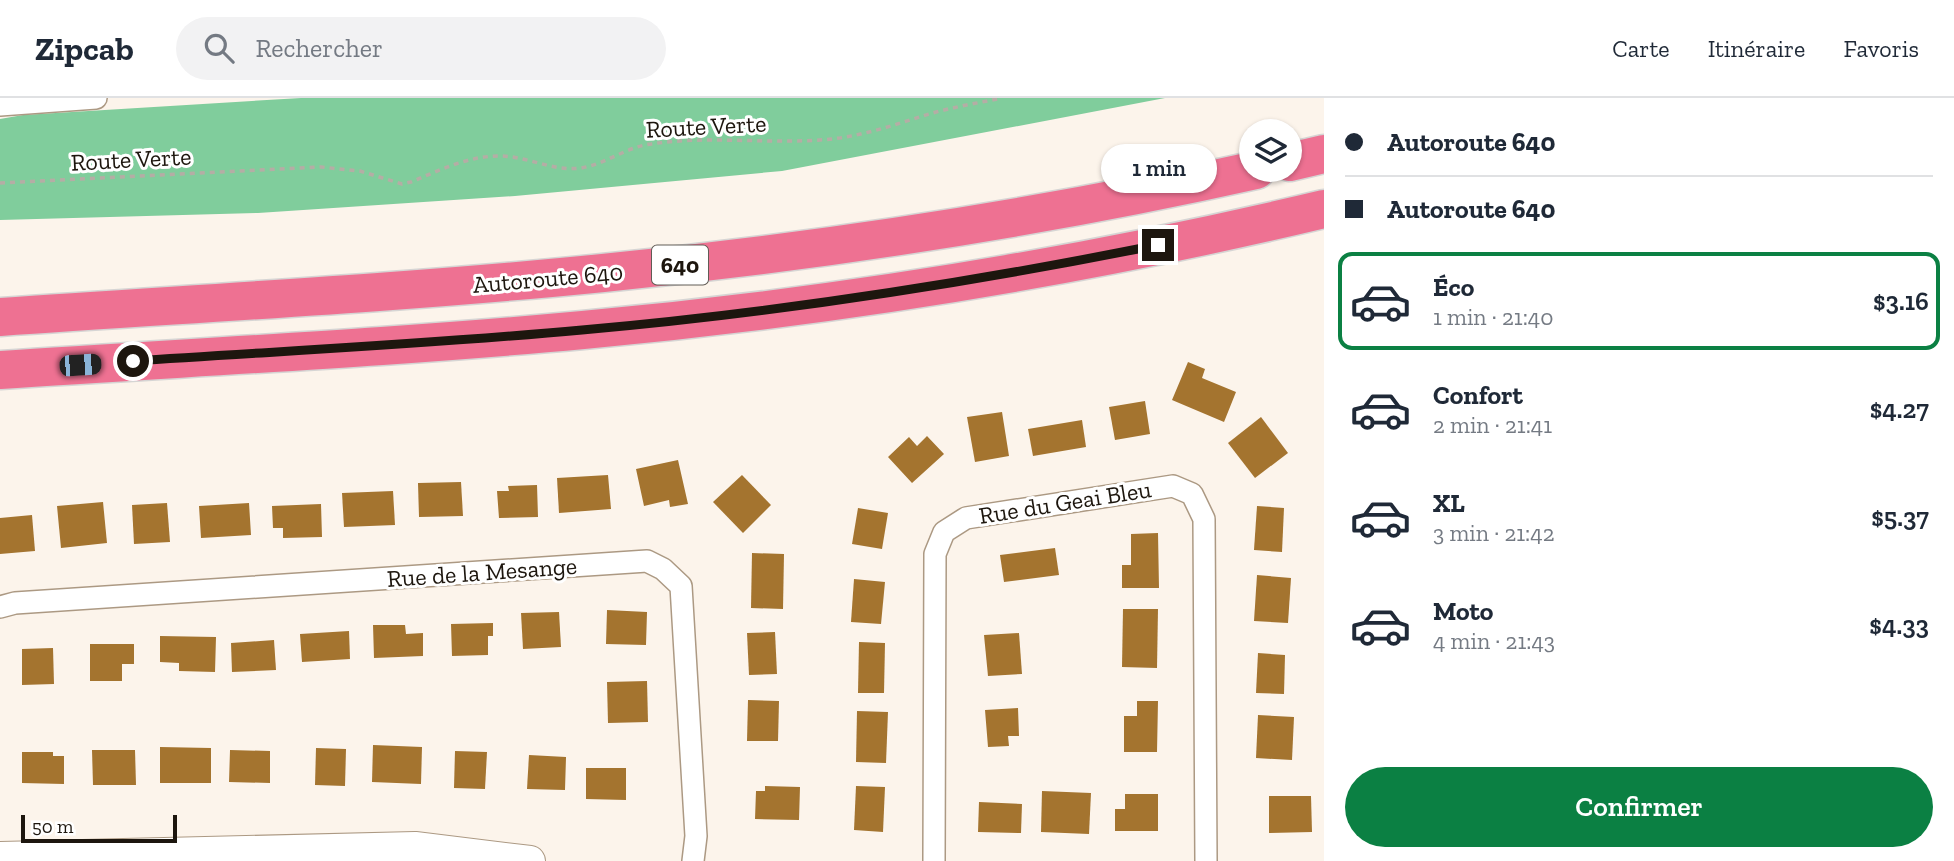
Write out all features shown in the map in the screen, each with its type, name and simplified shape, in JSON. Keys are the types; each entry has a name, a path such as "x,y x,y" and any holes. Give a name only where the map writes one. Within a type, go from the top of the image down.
{"highway":[{"path":"1302,159 1324,154"},
{"name":"Autoroute 640","path":"0,317 480,284 715,261 984,223 1239,174"},
{"name":"640","path":"0,370 582,330 783,307 1084,259 1324,209"}],"street":[{"path":"6,102 96,98"},
{"name":"Rue du Geai Bleu","path":"934,861 935,554 944,532 966,518 1173,486 1192,494 1204,519 1206,861"},
{"name":"Rue de la Mesange","path":"0,607 15,603 647,561 663,569 681,586 696,836 693,861"},
{"path":"0,858 415,847 530,861"}],"path":[{"name":"Route Verte","path":"0,183 321,167 360,171 402,184 470,159 517,157 548,166 580,168 594,165 630,149 656,143 843,137 882,129 953,107 1002,98"}],"green space":[{"path":"301,98 1165,98 782,171 515,196 258,213 0,220 0,119 23,115"}],"building":[{"path":"1188,362 1205,369 1202,378 1236,392 1224,422 1172,400"},
{"path":"1145,401 1150,434 1115,440 1109,407"},
{"path":"1002,412 1009,456 975,462 967,417"},
{"path":"1261,417 1288,453 1255,478 1228,443"},
{"path":"1082,420 1086,447 1033,456 1028,429"},
{"path":"927,436 944,454 912,483 888,457 909,437 917,446"},
{"path":"678,460 688,504 670,507 669,500 644,506 636,469"},
{"path":"608,475 611,509 559,513 557,478"},
{"path":"742,475 771,505 743,533 713,502"},
{"path":"461,482 463,516 419,517 418,483"},
{"path":"537,485 538,517 499,518 497,491 509,491 508,486"},
{"path":"393,491 395,525 344,527 342,493"},
{"path":"103,502 107,543 61,548 57,506"},
{"path":"167,503 170,542 134,544 132,505"},
{"path":"249,503 251,535 201,538 199,506"},
{"path":"321,504 322,537 283,538 283,528 273,528 272,506"},
{"path":"1257,506 1284,508 1282,552 1254,550"},
{"path":"858,508 888,513 882,549 852,544"},
{"path":"32,515 35,551 0,554 0,518"},
{"path":"1158,533 1159,588 1122,588 1122,565 1131,565 1131,534"},
{"path":"1055,548 1059,575 1004,582 1000,555"},
{"path":"752,553 784,554 783,609 751,608"},
{"path":"1257,575 1291,578 1288,623 1254,621"},
{"path":"854,579 885,582 881,624 851,622"},
{"path":"1123,609 1158,609 1157,668 1122,667"},
{"path":"607,610 647,612 646,645 606,644"},
{"path":"559,612 561,647 523,649 521,613"},
{"path":"493,623 493,636 488,636 488,655 452,656 451,624"},
{"path":"373,625 405,625 406,634 423,633 423,656 374,658"},
{"path":"349,631 350,659 302,662 300,634"},
{"path":"775,632 777,674 749,675 747,633"},
{"path":"1019,633 1022,674 988,676 984,635"},
{"path":"160,636 216,637 215,672 179,671 179,663 160,662"},
{"path":"274,640 276,670 232,672 231,643"},
{"path":"859,642 885,643 884,693 858,693"},
{"path":"90,644 134,644 134,664 122,664 122,681 90,681"},
{"path":"53,648 54,684 22,685 22,649"},
{"path":"1258,653 1285,655 1284,694 1256,693"},
{"path":"647,681 648,722 608,723 607,682"},
{"path":"748,700 779,701 778,741 747,741"},
{"path":"1137,701 1158,701 1157,752 1124,752 1124,716 1137,716"},
{"path":"1018,708 1019,736 1008,736 1009,746 988,747 985,710"},
{"path":"857,711 888,712 886,763 856,762"},
{"path":"1258,715 1294,717 1292,760 1256,758"},
{"path":"373,745 422,747 421,784 372,782"},
{"path":"160,747 211,748 211,783 160,783"},
{"path":"316,748 346,749 345,786 315,785"},
{"path":"92,750 135,750 136,785 93,785"},
{"path":"230,750 270,751 270,783 229,782"},
{"path":"455,751 487,752 485,789 454,788"},
{"path":"22,752 53,752 53,756 64,756 64,784 22,783"},
{"path":"529,755 566,757 565,790 527,789"},
{"path":"586,768 626,768 626,800 586,799"},
{"path":"765,786 800,787 799,820 755,819 756,791 765,791"},
{"path":"856,786 885,787 883,832 854,830"},
{"path":"1042,791 1091,793 1089,834 1041,832"},
{"path":"1125,794 1158,794 1158,831 1115,831 1115,809 1125,809"},
{"path":"1269,796 1311,796 1312,832 1269,833"},
{"path":"979,802 1022,804 1021,833 978,832"}],"route":[{"path":"133,361 582,330 680,320 880,293 1158,245"}]}
